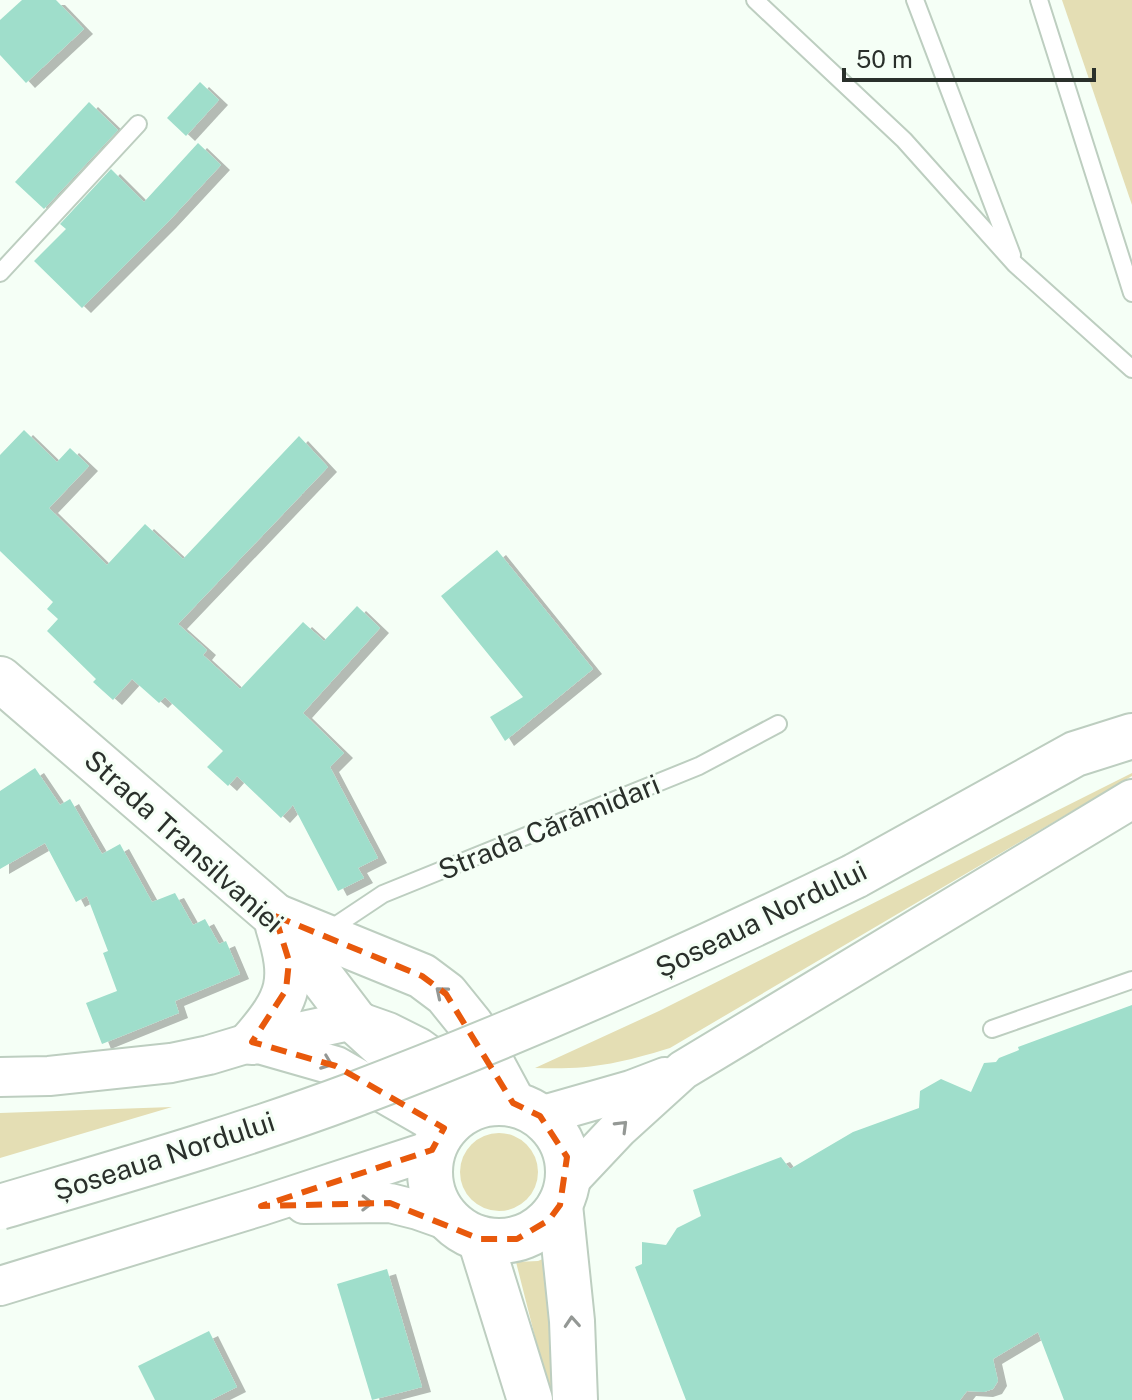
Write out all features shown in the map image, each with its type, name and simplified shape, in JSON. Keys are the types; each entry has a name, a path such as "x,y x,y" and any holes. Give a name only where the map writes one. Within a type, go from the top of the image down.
{"main road":[{"name":"Strada Transilvaniei","path":"0,679 275,916 354,1020 478,1119"},
{"name":"Șoseaua Nordului","path":"1075,754 1132,701"},
{"name":"Șoseaua Nordului","path":"0,1207 148,1163 352,1095 582,1002 725,939 855,876 1075,754 1132,736"},
{"path":"275,916 422,976 446,994 471,1025 478,1119"},
{"path":"252,1042 274,1016 286,990 289,961 275,916"},
{"path":"478,1119 557,1134 567,1157 564,1193 575,1400"},
{"path":"478,1119 429,1165 434,1197 466,1230 530,1400"},
{"path":"466,1230 499,1241 517,1239 549,1220 564,1193"}],"street":[{"path":"0,1286 261,1206 478,1119 631,1090 683,1070 1132,799"},
{"path":"0,1077 64,1075 171,1063 354,1020"},
{"path":"252,1042 336,1066 478,1119"},
{"path":"564,1193 618,1129 683,1070"},
{"path":"261,1206 390,1203 466,1230"}],"lane":[{"path":"755,0 904,140 1015,264 1132,369"},
{"path":"915,0 1015,264"},
{"path":"1039,0 1132,293"},
{"path":"0,273 138,124"},
{"name":"Strada Cărămidari","path":"323,934 383,894 699,766 778,724"},
{"path":"992,1029 1132,980"}],"highlighted area":[{"path":"275,916 422,976 446,994 513,1103 540,1116 567,1157 560,1205 549,1220 517,1239 480,1239 390,1203 261,1206 432,1150 444,1128 336,1066 252,1042 286,990 289,961"}],"shaded area":[{"path":"1062,0 1132,0 1132,205"},
{"path":"1132,773 1132,776 670,1048 603,1065 535,1068 659,1011"},
{"path":"172,1107 0,1158 0,1113"},
{"path":"499,1133 514,1136 527,1144 535,1157 538,1172 535,1187 527,1200 514,1208 499,1211 484,1208 471,1200 463,1187 460,1172 463,1157 471,1144 484,1136"},
{"path":"550,1256 560,1400 551,1400 516,1262 538,1261"}],"building":[{"path":"22,0 56,0 84,29 26,83 0,55 0,20"},
{"path":"200,82 219,100 186,136 167,118"},
{"path":"89,102 118,130 44,209 15,182"},
{"path":"198,143 221,165 82,308 34,261 66,229 60,224 111,169 144,202"},
{"path":"24,430 57,462 70,448 89,466 49,508 107,565 145,524 183,559 299,436 328,467 178,624 207,650 203,655 240,689 303,622 324,641 357,606 380,628 303,713 344,753 330,767 378,858 358,868 364,878 338,891 293,805 281,818 237,776 228,786 207,767 223,751 165,697 159,703 132,679 113,700 47,631 58,619 47,609 53,602 0,551 0,455"},
{"path":"497,550 593,669 505,741 490,717 523,697 441,596"},
{"path":"35,768 60,805 70,799 102,854 120,844 152,902 175,893 193,925 205,919 219,944 226,941 240,974 175,1001 179,1013 102,1044 86,1003 117,991 103,953 108,951 87,896 76,902 45,843 0,869 0,791"},
{"path":"1132,1005 1132,1400 1064,1400 1038,1332 993,1359 998,1381 993,1389 967,1391 960,1400 686,1400 635,1267 642,1264 642,1242 666,1245 677,1228 701,1216 693,1190 781,1157 790,1169 853,1132 919,1108 920,1091 941,1079 971,1092 984,1063 996,1062 1019,1050 1018,1047"},
{"path":"387,1269 422,1387 372,1400 337,1284"},
{"path":"209,1331 237,1387 211,1400 155,1400 138,1366"}]}
